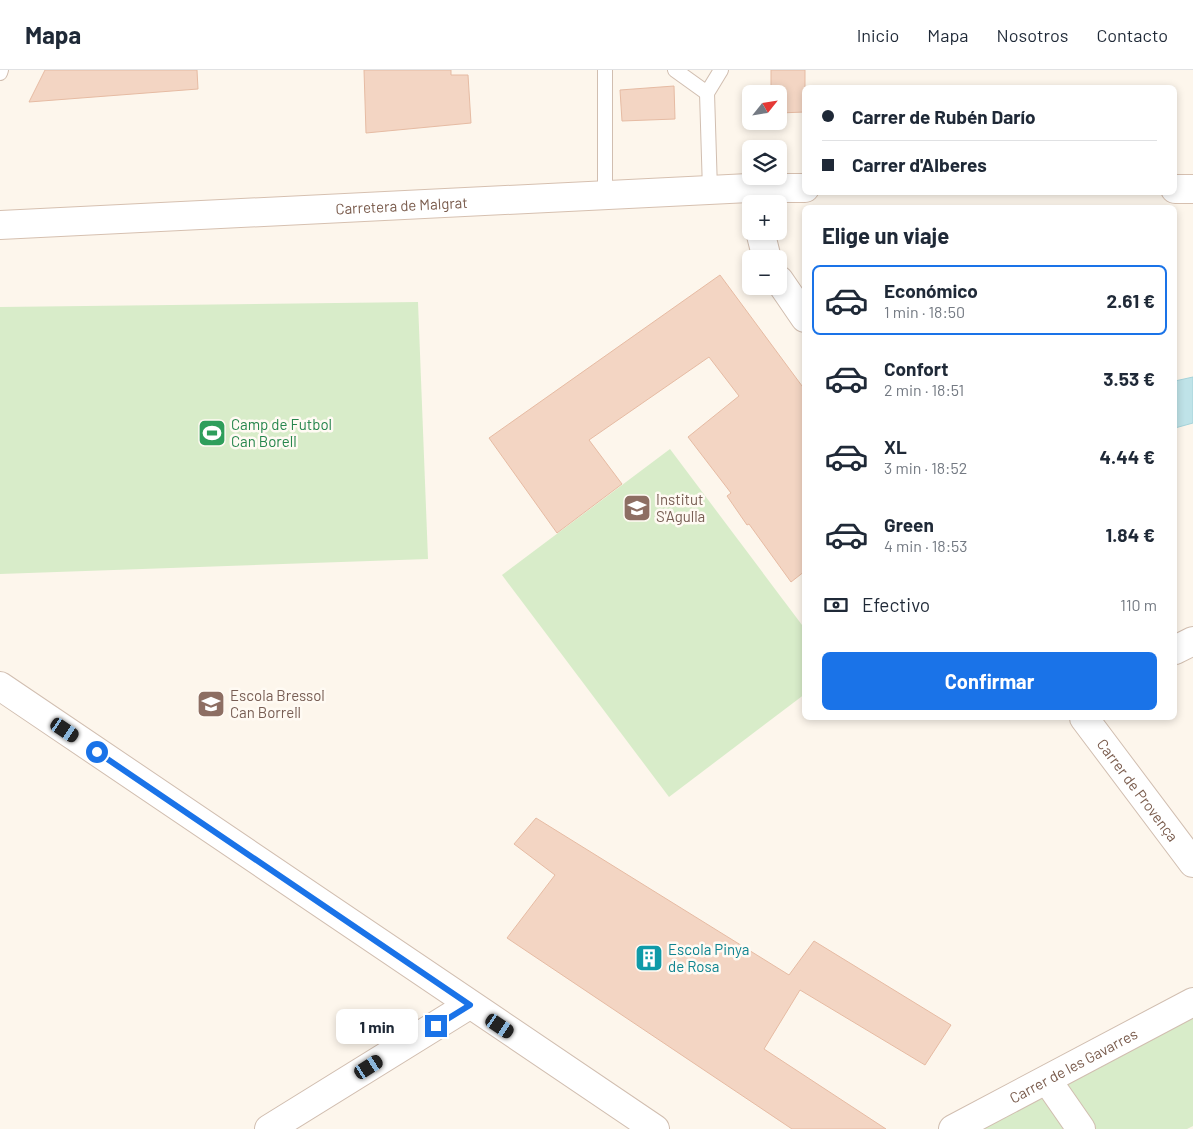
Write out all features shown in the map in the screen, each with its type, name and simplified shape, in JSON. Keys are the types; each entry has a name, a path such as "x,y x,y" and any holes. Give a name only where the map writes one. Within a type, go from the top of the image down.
{"street":[{"name":"Carretera de Malgrat","path":"758,195 802,188"},
{"path":"1177,189 1193,190"},
{"name":"Carretera de Malgrat","path":"0,225 710,190 744,195"},
{"path":"787,292 802,314"},
{"path":"1177,649 1193,641"},
{"path":"0,686 655,1129"},
{"name":"Carrer de Provença","path":"1086,720 1193,863"},
{"name":"Carrer de les Gavarres","path":"953,1129 1193,1002"},
{"path":"269,1129 470,1005"},
{"path":"1047,1080 1081,1129"}],"lane":[{"path":"604,70 605,195"},
{"path":"675,70 707,93"},
{"path":"710,190 707,93 721,70"}],"green space":[{"name":"Camp de Futbol Can Borell","path":"418,302 428,559 0,574 0,307"},
{"path":"670,449 802,625 802,696 669,797 502,575"},
{"path":"1193,1008 1193,1126 1187,1129 1086,1129 1052,1081"},
{"path":"1044,1085 1075,1129 959,1129"}],"water":[{"path":"1193,377 1193,423 1177,427 1177,381"}],"building":[{"path":"45,70 197,70 198,89 29,102"},
{"path":"364,70 451,70 451,75 468,75 471,123 366,133"},
{"path":"771,70 805,70 805,85 802,85 802,112 788,113 788,85 771,85"},
{"path":"674,86 675,119 622,121 620,90"},
{"path":"720,275 802,386 802,573 791,582 749,524 747,525 727,496 731,493 688,437 739,396 709,357 589,440 622,484 557,533 489,438"},
{"name":"Escola Pinya de Rosa","path":"536,818 789,975 814,941 951,1025 925,1065 800,990 764,1049 886,1129 792,1129 507,938 555,875 514,844"}],"place":[{"name":"Camp de Futbol Can Borell","path":"212,433"},
{"name":"Institut S'Agulla","path":"637,508"},
{"name":"Escola Bressol Can Borrell","path":"211,704"},
{"name":"Escola Pinya de Rosa","path":"649,958"}],"route":[{"path":"97,752 470,1005 436,1026"}]}
